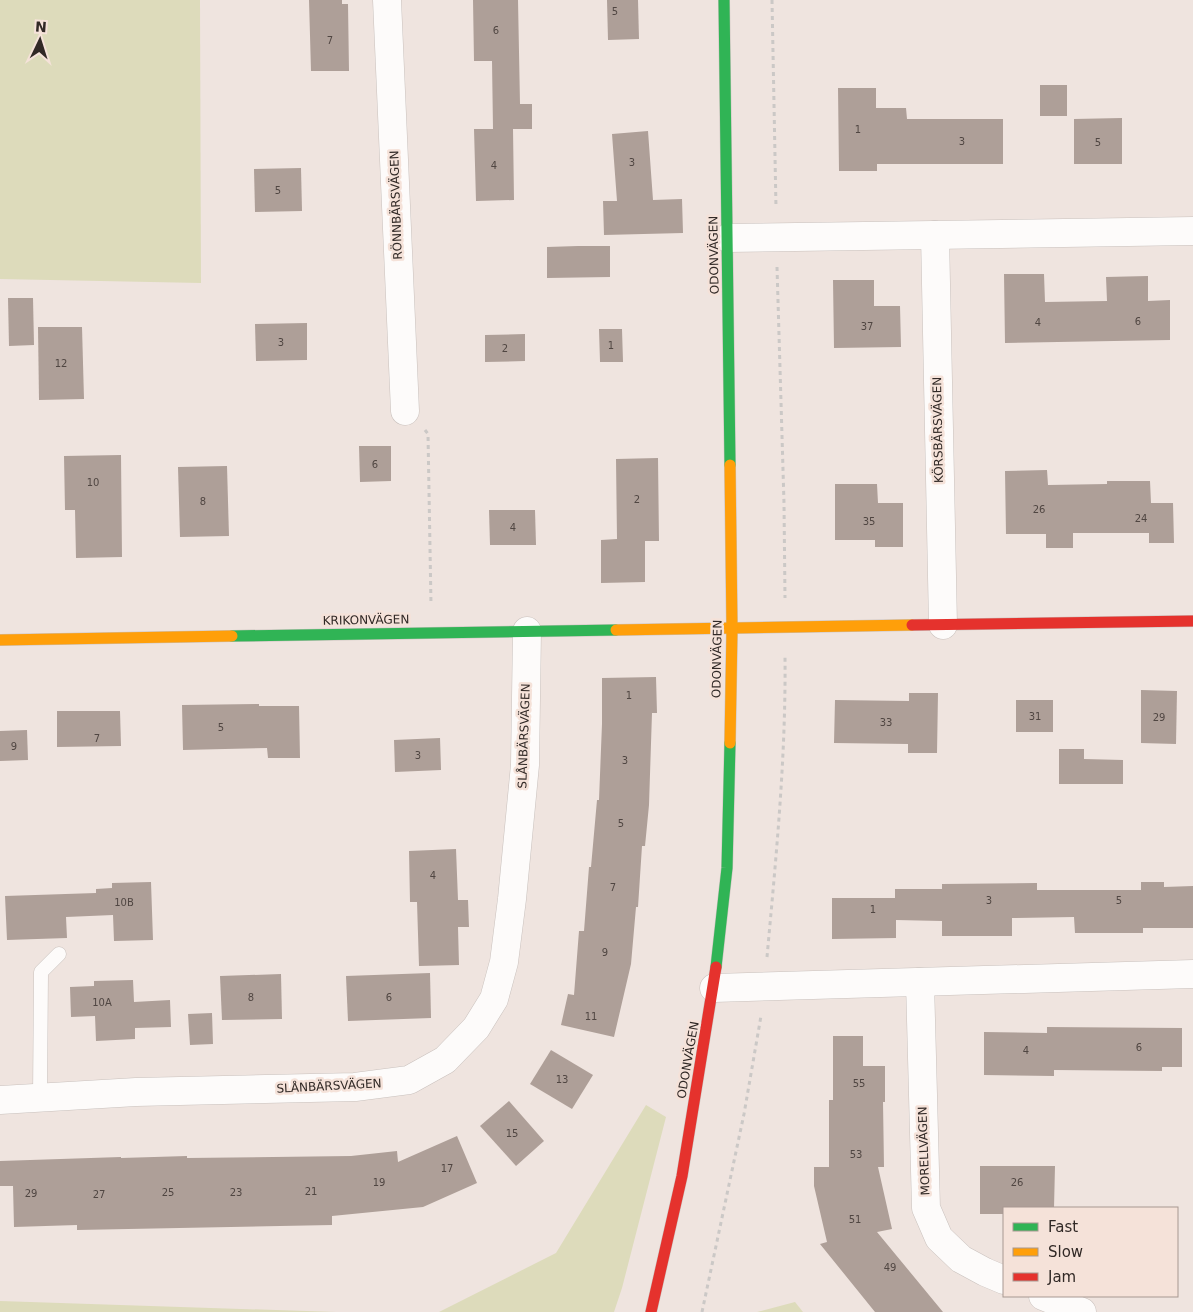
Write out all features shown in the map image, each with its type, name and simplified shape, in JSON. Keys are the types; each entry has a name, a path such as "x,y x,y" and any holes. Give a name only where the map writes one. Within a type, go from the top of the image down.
{"street":[{"name":"RÖNNBÄRSVÄGEN","path":"388,0 404,411"},
{"name":"ODONVÄGEN","path":"652,1312 682,1176 714,988 727,868 732,629 724,0"},
{"path":"728,238 1193,231"},
{"name":"KÖRSBÄRSVÄGEN","path":"935,235 943,625"},
{"path":"732,629 1193,621"},
{"name":"KRIKONVÄGEN","path":"0,640 431,632 732,629"},
{"name":"SLÅNBÄRSVÄGEN","path":"0,1100 136,1092 355,1087 409,1080 445,1060 476,1028 494,999 504,962 525,765 527,631"},
{"path":"714,988 1193,974"},
{"name":"MORELLVÄGEN","path":"920,982 926,1208 939,1238 962,1259 1003,1280"},
{"path":"1045,1297 1082,1312"}],"lane":[{"path":"40,1098 41,972 59,954"}],"path":[{"path":"404,411 428,434 431,632"}],"shaded area":[{"path":"0,0 200,0 201,283 0,279"},
{"path":"646,1105 666,1117 622,1288 614,1312 439,1312 556,1253"},
{"path":"0,1301 336,1312 0,1312"},
{"path":"795,1302 803,1312 757,1312"}],"building":[{"path":"309,0 342,0 342,4 348,4 349,71 311,71"},
{"path":"473,0 518,0 520,104 532,104 532,129 513,129 514,200 476,201 474,129 493,129 492,61 474,61"},
{"path":"607,0 638,0 639,39 608,40"},
{"path":"1040,85 1067,85 1067,116 1040,116"},
{"path":"838,88 876,88 876,108 906,108 907,119 1003,119 1003,164 877,164 877,171 839,171"},
{"path":"1122,118 1122,164 1074,164 1074,119"},
{"path":"648,131 653,200 682,199 683,233 604,235 603,201 617,201 612,134"},
{"path":"301,168 302,211 255,212 254,169"},
{"path":"610,246 610,277 547,278 547,247"},
{"path":"1004,274 1044,274 1045,302 1107,301 1106,277 1148,276 1148,301 1170,300 1170,340 1005,343"},
{"path":"833,280 874,280 874,306 900,306 901,347 834,348"},
{"path":"8,298 33,298 34,345 9,346"},
{"path":"307,323 307,360 256,361 255,324"},
{"path":"38,327 82,327 84,399 39,400"},
{"path":"599,329 622,329 623,362 600,362"},
{"path":"525,334 525,361 485,362 485,335"},
{"path":"359,446 391,446 391,481 360,482"},
{"path":"121,455 122,557 76,558 75,510 65,510 64,456"},
{"path":"658,458 659,541 645,541 645,582 601,583 601,540 617,539 616,459"},
{"path":"227,466 229,536 180,537 178,467"},
{"path":"1047,470 1048,485 1107,484 1107,481 1150,481 1151,503 1173,503 1174,543 1149,543 1149,533 1073,533 1073,548 1046,548 1046,534 1006,534 1005,471"},
{"path":"835,484 877,484 878,503 903,503 903,547 875,547 875,540 835,540"},
{"path":"489,510 535,510 536,545 490,545"},
{"path":"656,677 657,713 652,713 649,805 645,846 642,846 638,907 636,907 631,964 614,1037 561,1025 568,994 574,995 579,931 584,931 589,867 591,867 597,800 599,800 602,678"},
{"path":"1141,690 1177,691 1176,744 1141,743"},
{"path":"909,693 938,693 937,753 908,753 908,744 834,743 835,700 909,701"},
{"path":"1016,700 1053,700 1053,732 1016,732"},
{"path":"259,704 259,706 299,706 300,758 268,758 267,748 183,750 182,705"},
{"path":"57,711 120,711 121,746 57,747"},
{"path":"27,730 28,760 0,761 0,731"},
{"path":"440,738 441,770 395,772 394,740"},
{"path":"1059,749 1084,749 1084,759 1123,760 1123,784 1059,784"},
{"path":"456,849 458,900 468,900 469,927 458,927 459,965 419,966 417,902 410,902 409,851"},
{"path":"151,882 153,940 114,941 113,915 66,917 67,938 7,940 5,896 96,893 96,889 112,888 112,883"},
{"path":"1141,882 1164,882 1164,887 1193,886 1193,928 1143,928 1143,933 1075,933 1074,917 1012,918 1012,936 942,936 942,921 896,920 896,938 832,939 832,898 895,898 895,889 942,889 942,884 1037,883 1037,890 1141,890"},
{"path":"430,973 431,1018 348,1021 346,976"},
{"path":"281,974 282,1019 222,1020 220,976"},
{"path":"133,980 134,1002 170,1000 171,1027 135,1028 135,1039 96,1041 95,1016 71,1017 70,987 94,986 94,981"},
{"path":"212,1013 213,1044 190,1045 188,1014"},
{"path":"1047,1027 1182,1028 1182,1067 1162,1067 1162,1071 1054,1070 1054,1076 984,1075 984,1032 1047,1033"},
{"path":"833,1036 863,1036 863,1066 885,1066 885,1102 883,1102 884,1167 878,1167 892,1229 877,1232 943,1312 875,1312 820,1244 827,1242 814,1186 814,1167 829,1167 829,1100 833,1100"},
{"path":"551,1050 593,1075 572,1109 530,1084"},
{"path":"509,1101 544,1141 516,1166 480,1126"},
{"path":"457,1136 477,1183 423,1207 332,1216 332,1225 77,1230 77,1225 14,1227 13,1186 0,1186 0,1161 187,1156 187,1158 351,1156 397,1151 398,1162"},
{"path":"980,1166 1055,1166 1054,1207 1003,1207 1003,1214 980,1214"}],"traffic: fast":[{"path":"724,0 730,465"},
{"path":"232,636 616,630"},
{"path":"716,967 727,868 730,743"}],"traffic: slow":[{"path":"730,465 732,629 730,743"},
{"path":"616,630 912,625"},
{"path":"0,640 232,636"}],"traffic: jam":[{"path":"912,625 1193,621"},
{"path":"651,1312 682,1176 716,967"}]}
